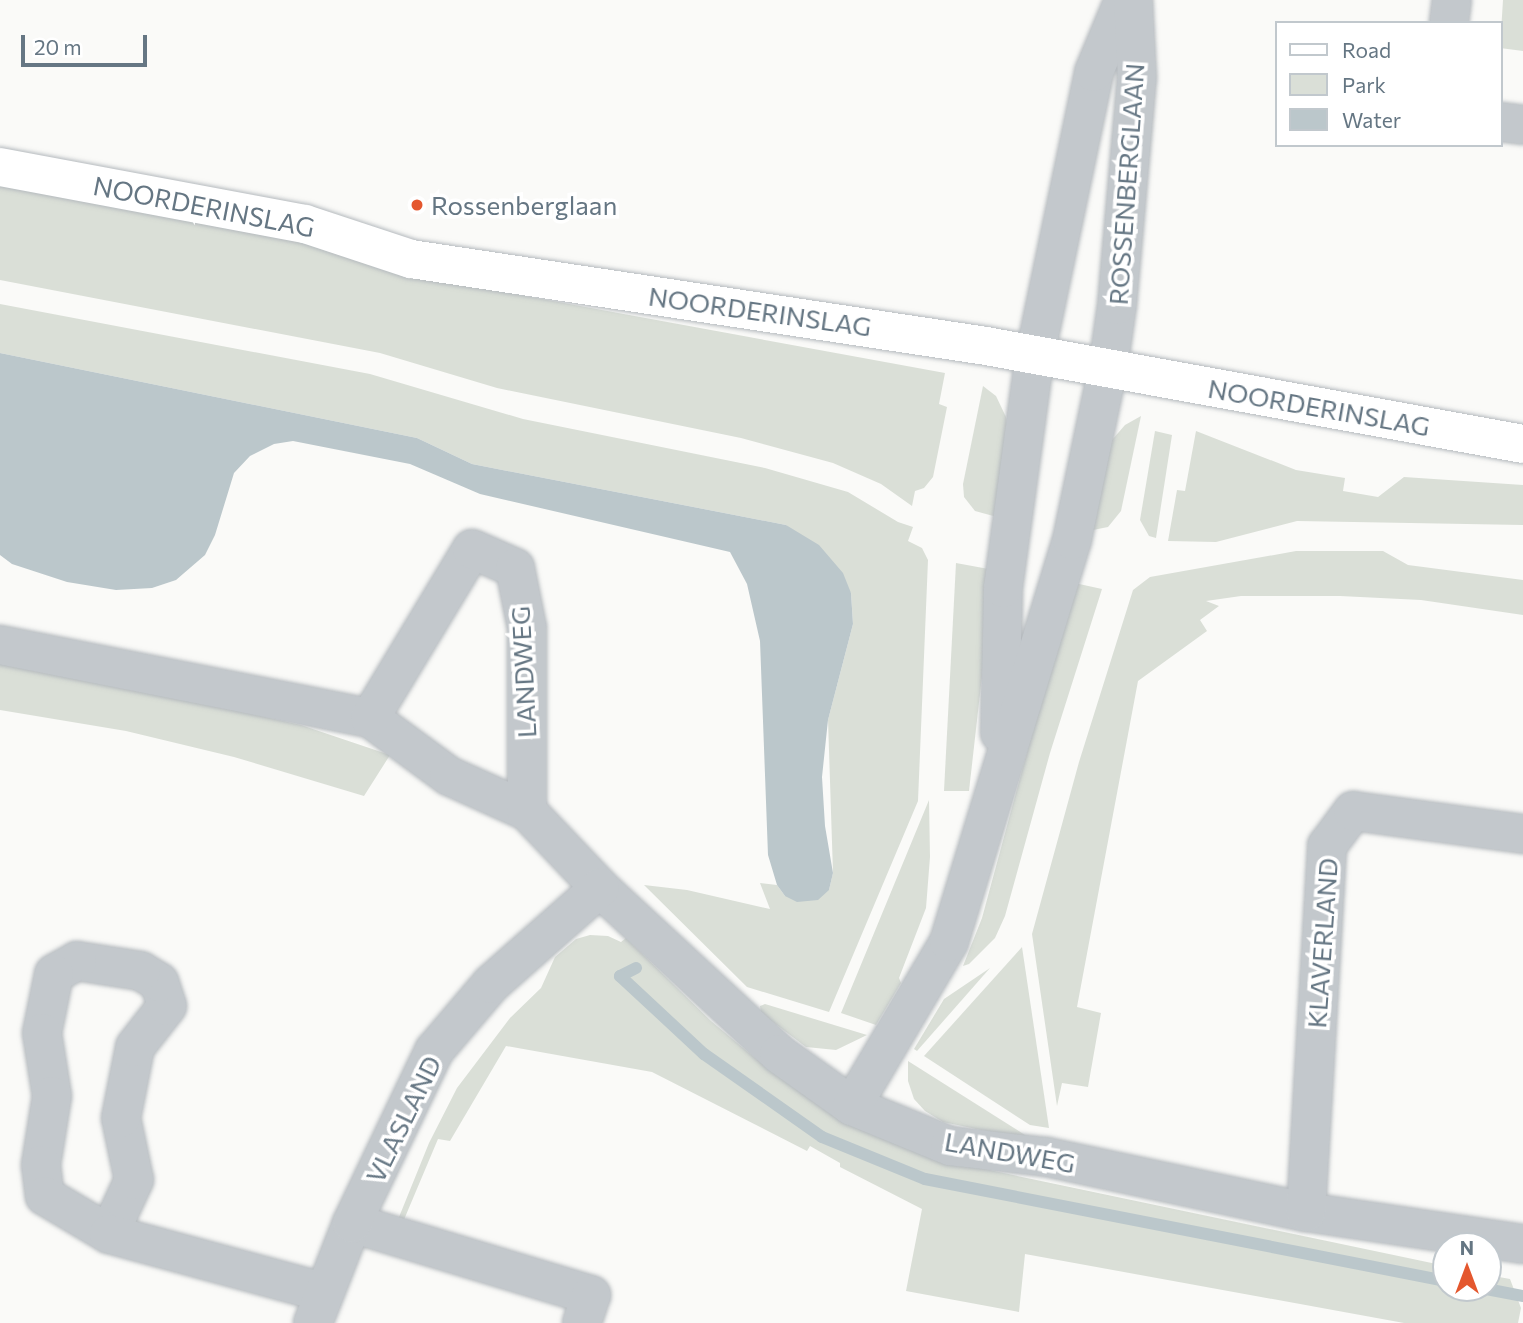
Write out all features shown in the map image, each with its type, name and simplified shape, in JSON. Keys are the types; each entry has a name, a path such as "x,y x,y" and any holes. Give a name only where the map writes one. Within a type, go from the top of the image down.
{"main road":[{"name":"NOORDERINSLAG","path":"0,167 305,224 411,259 891,331 1523,444"}],"street":[{"name":"ROSSENBERGLAAN","path":"999,776 1003,588 1035,355 1094,72 1124,0"},
{"name":"ROSSENBERGLAAN","path":"852,1106 949,942 1072,540 1108,368 1118,305 1137,78 1133,0"},
{"path":"1449,21 1452,0"},
{"path":"1502,122 1523,125"},
{"name":"LANDWEG","path":"370,718 472,549 515,568 527,628 527,811"},
{"name":"LANDWEG","path":"0,645 370,718 449,776 527,811 600,888 779,1054 852,1106 950,1146 1047,1157 1306,1212 1523,1244"},
{"name":"KLAVERLAND","path":"1306,1212 1327,846 1353,811 1523,834"},
{"name":"VLASLAND","path":"318,1307 352,1223 434,1051 491,984 600,888"},
{"path":"109,1234 134,1180 121,1118 135,1046 167,1006 159,982 141,971 77,961 54,974 42,1033 52,1096 41,1165 45,1196 109,1234 318,1307"},
{"path":"352,1223 591,1295 588,1322"}],"green space":[{"path":"1503,0 1523,0 1523,51 1502,48"},
{"path":"0,180 268,229 449,282 945,373 939,404 947,407 933,477 924,488 915,491 912,506 881,484 833,463 741,438 497,388 380,353 0,280"},
{"path":"0,304 370,374 523,419 765,468 848,492 898,522 913,527 908,541 922,548 928,560 918,801 829,1012 747,987 644,885 687,890 770,909 760,883 777,885 785,896 829,890 833,873 828,720 853,624 851,593 786,525 472,464 417,438 0,353"},
{"path":"983,386 996,396 1006,417 1008,431 997,517 975,511 964,497 963,484"},
{"path":"1141,416 1121,511 1108,527 1088,531 1112,440 1125,425"},
{"path":"1155,431 1172,435 1156,538 1149,536 1140,520"},
{"path":"1196,431 1296,470 1345,478 1343,491 1378,497 1404,477 1523,485 1523,525 1297,521 1216,542 1168,541 1177,490 1185,491"},
{"path":"1296,551 1383,551 1408,565 1523,580 1523,615 1421,600 1340,596 1241,596 1206,601 1219,606 1200,620 1207,631 1138,681 1077,1007 1101,1013 1088,1087 1062,1083 1057,1106 1032,934 1079,762 1133,590 1150,577"},
{"path":"956,563 994,570 969,791 944,791"},
{"path":"1070,582 1102,589 1050,753 1005,916 995,938 969,964 963,966 982,918 1055,649"},
{"path":"0,663 181,698 301,725 390,755 364,796 234,757 126,731 0,710"},
{"path":"929,800 930,857 926,908 899,978 901,983 876,1025 841,1013"},
{"path":"590,935 608,936 621,942 626,938 711,1021 755,1058 802,1092 932,1158 1432,1263 1432,1302 1502,1302 1502,1278 1510,1279 1521,1308 1518,1323 1404,1323 1025,1254 1019,1312 906,1291 922,1209 840,1167 840,1163 810,1146 807,1151 652,1072 506,1046 450,1141 438,1139 403,1222 397,1222 429,1143 457,1088 510,1018 541,988 555,957 576,939"},
{"path":"1022,947 1049,1128 1030,1125 924,1056"},
{"path":"990,968 917,1051 914,1049 944,999"},
{"path":"765,1004 867,1035 836,1050 806,1047 761,1013 760,1006"},
{"path":"908,1061 1025,1135 1024,1139 943,1122 925,1111 914,1099 908,1081"}],"water":[{"path":"0,353 417,438 472,464 786,525 819,545 843,573 851,593 853,624 828,720 822,777 825,826 833,873 829,890 818,900 797,902 785,896 777,885 768,855 760,641 747,584 730,552 480,494 410,464 293,441 274,444 250,456 234,473 215,535 205,555 176,580 152,588 116,590 67,582 12,564 0,555"}],"waterway":[{"path":"636,968 620,976 704,1054 822,1137 925,1179 1432,1278"},
{"path":"1502,1292 1523,1296"}],"place":[{"name":"Rossenberglaan","path":"417,205"}]}
